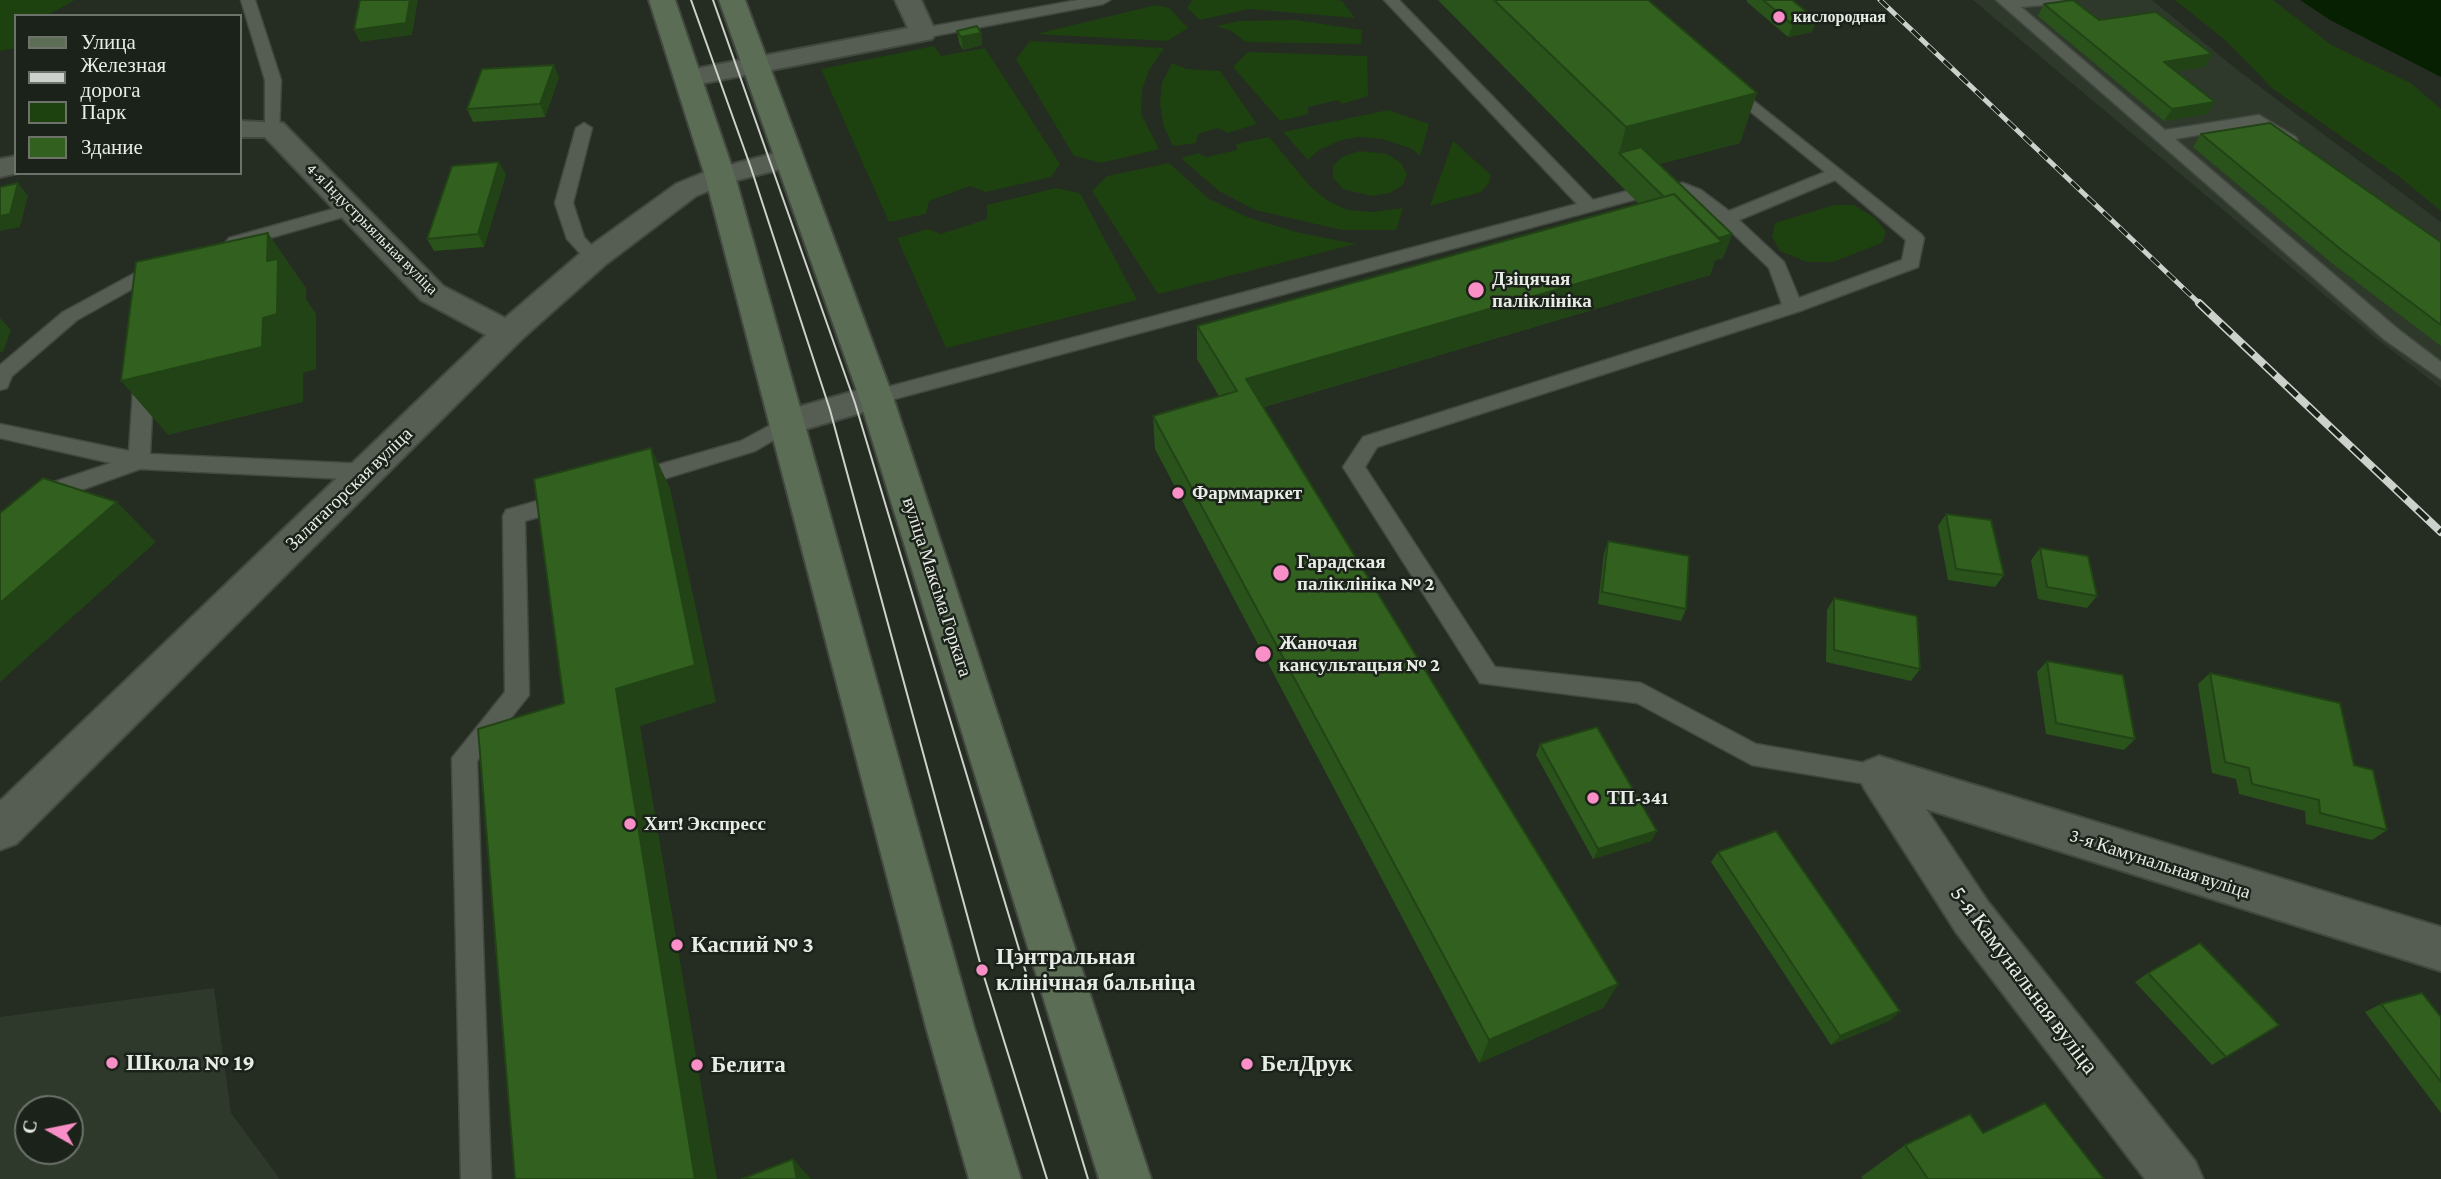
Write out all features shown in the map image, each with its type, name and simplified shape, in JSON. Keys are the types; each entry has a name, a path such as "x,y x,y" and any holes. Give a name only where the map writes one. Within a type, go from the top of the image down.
{"main road":[{"path":"662,0 720,176 789,422 946,1013 995,1179"},
{"name":"вуліца Максіма Горкага","path":"732,0 787,159 876,397 1125,1179"}],"street":[{"path":"689,78 923,33 908,0"},
{"path":"242,129 273,129"},
{"name":"4-я Індустрыяльная вуліца","path":"273,129 432,293 487,324 510,330"},
{"name":"Залатагорская вуліца","path":"0,830 510,330 594,258 686,190 720,176 787,159"},
{"path":"789,422 876,397"},
{"name":"3-я Камунальная вуліца","path":"1879,775 2262,896 2441,949"},
{"name":"5-я Камунальная вуліца","path":"1879,775 1972,917 2177,1179"}],"lane":[{"path":"248,0 273,80 273,129"},
{"path":"923,33 1103,0"},
{"path":"1391,0 1589,206"},
{"path":"2005,2 2056,0"},
{"path":"2005,2 2392,335 2441,372"},
{"path":"1718,78 1915,238 1911,263 1793,307 1370,442 1354,467 1488,676 1641,693 1752,754 1879,775"},
{"path":"2161,136 2259,120 2305,152"},
{"path":"584,128 564,203 576,239 594,258"},
{"path":"1727,218 1837,173"},
{"path":"1654,190 1677,187 1695,194 1727,218 1777,266 1793,307"},
{"path":"876,397 1630,195"},
{"path":"220,246 351,209"},
{"path":"1,377 70,316 168,261 181,257"},
{"path":"139,461 145,354"},
{"path":"477,1179 464,758 517,695 514,516 748,446 789,422"},
{"path":"0,431 139,461 367,472"},
{"path":"0,538 59,489 139,461"}],"shaded area":[{"path":"1973,0 2152,0 2240,72 2441,222 2441,388 2378,340"},
{"path":"2300,0 2441,0 2441,77 2330,20"},
{"name":"Школа № 19","path":"214,988 231,1113 280,1179 0,1179 0,1017"}],"green space":[{"path":"0,0 75,0 50,14 14,14 14,48 0,51"},
{"path":"1192,0 1338,0 1342,1 1355,18 1249,9 1200,20 1187,8"},
{"path":"2175,0 2273,0 2330,44 2412,84 2441,109 2441,211 2397,175 2273,89 2225,40"},
{"path":"1156,5 1169,8 1188,28 1167,41 1036,34"},
{"path":"1296,20 1362,30 1361,44 1246,42 1231,31 1216,26 1239,21"},
{"path":"1030,41 1164,48 1149,70 1142,90 1141,114 1159,149 1101,163 1074,156 1016,59"},
{"path":"934,46 941,56 985,48 1060,164 1051,177 986,192 970,186 929,201 926,214 889,222 821,69"},
{"path":"1248,52 1367,56 1368,96 1342,104 1338,100 1308,107 1308,114 1280,121 1233,67"},
{"path":"1172,63 1187,69 1220,71 1257,124 1228,133 1218,128 1198,134 1196,143 1173,146 1164,127 1160,104 1162,83"},
{"path":"1388,110 1429,124 1420,156 1412,149 1382,139 1359,137 1341,140 1319,150 1308,160 1283,132"},
{"path":"1269,137 1310,186 1328,201 1348,210 1372,212 1403,208 1396,230 1342,230 1255,210 1219,191 1181,158 1199,153 1206,157 1237,150 1236,144"},
{"path":"1453,141 1491,175 1489,183 1481,192 1430,206"},
{"path":"1359,151 1387,154 1401,163 1407,174 1403,185 1390,193 1371,196 1343,189 1333,178 1333,166 1342,157"},
{"path":"1169,163 1209,199 1247,217 1296,232 1356,244 1158,294 1092,191 1107,176"},
{"path":"1056,188 1080,193 1137,300 946,348 897,238 928,229 941,234 987,219 987,205"},
{"path":"1834,205 1854,205 1875,218 1886,232 1882,243 1833,262 1807,262 1780,251 1772,237 1775,223"}],"building":[{"path":"360,0 410,0 406,23 354,30"},
{"path":"1494,0 1648,0 1757,93 1626,127"},
{"path":"1763,0 1792,0 1817,20 1793,25"},
{"path":"2073,0 2099,20 2156,12 2212,54 2164,62 2215,102 2172,109 2044,4"},
{"path":"977,26 981,33 961,37 957,31"},
{"path":"554,65 540,104 467,109 482,69"},
{"path":"2270,123 2441,242 2441,325 2344,252 2201,134"},
{"path":"1641,147 1732,234 1719,238 1674,194 1664,197 1619,153"},
{"path":"499,162 478,234 427,239 452,166"},
{"path":"18,183 10,214 0,216 0,187"},
{"name":"Гарадская паліклініка № 2","path":"1674,194 1722,242 1246,379 1618,984 1489,1040 1153,416 1237,391 1197,326"},
{"path":"268,233 267,261 278,259 277,314 263,318 262,347 121,381 136,262"},
{"path":"651,448 695,665 616,689 695,1179 515,1179 478,729 564,703 534,479"},
{"path":"43,478 117,502 0,603 0,513"},
{"path":"1946,514 1991,520 2004,575 1956,569"},
{"path":"1608,541 1689,556 1686,609 1602,592"},
{"path":"2040,548 2088,556 2097,596 2047,587"},
{"path":"1834,598 1917,616 1920,669 1834,650"},
{"path":"2047,661 2123,675 2135,739 2056,723"},
{"path":"2210,673 2340,703 2354,765 2373,770 2387,830 2320,813 2319,800 2252,784 2249,768 2225,762"},
{"name":"ТП-341","path":"1597,727 1657,831 1598,849 1540,744"},
{"path":"1776,831 1900,1011 1840,1036 1718,852"},
{"path":"2200,943 2279,1025 2226,1057 2148,973"},
{"path":"2422,993 2441,1017 2441,1082 2381,1004"},
{"path":"2045,1103 2104,1179 1928,1179 1905,1145 1970,1114 1983,1133"},
{"path":"793,1159 797,1179 742,1179"}],"tram line":[{"path":"691,0 751,168 830,410 982,970 1047,1179"},
{"path":"713,0 855,403 1088,1179"}],"railway":[{"path":"1880,0 2201,305"},
{"path":"2199,303 2441,532"}],"place":[{"name":"кислородная","path":"1779,17"},
{"name":"Дзіцячая паліклініка","path":"1476,290"},
{"name":"Фарммаркет","path":"1178,493"},
{"name":"Гарадская паліклініка № 2","path":"1281,573"},
{"name":"Жаночая кансультацыя № 2","path":"1263,654"},
{"name":"ТП-341","path":"1593,798"},
{"name":"Хит! Экспресс","path":"630,824"},
{"name":"Каспий № 3","path":"677,945"},
{"name":"Цэнтральная клінічная бальніца","path":"982,970"},
{"name":"Школа № 19","path":"112,1063"},
{"name":"БелДрук","path":"1247,1064"},
{"name":"Белита","path":"697,1065"}]}
